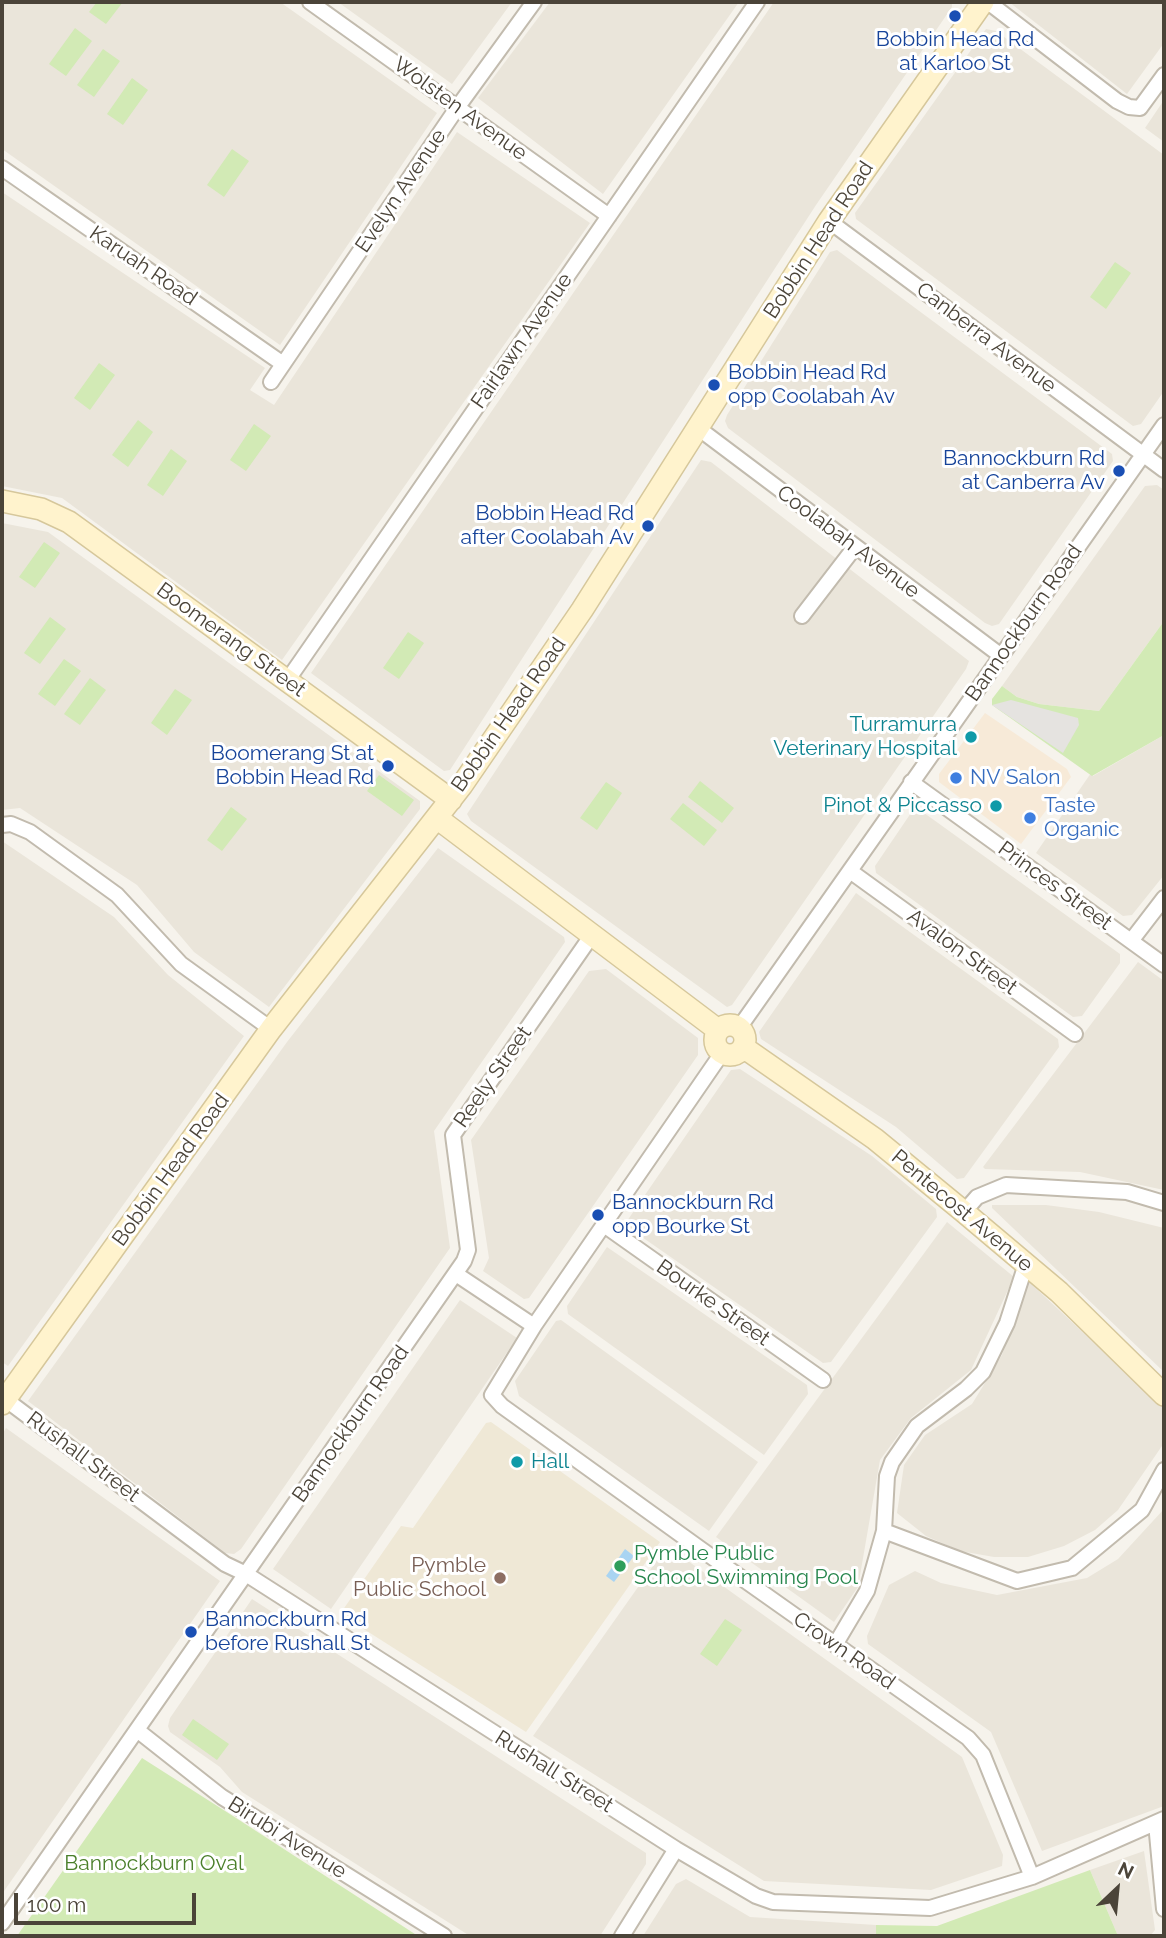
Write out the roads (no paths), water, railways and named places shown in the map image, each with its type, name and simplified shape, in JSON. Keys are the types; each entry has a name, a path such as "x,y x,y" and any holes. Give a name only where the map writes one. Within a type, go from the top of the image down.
{"main road":[{"name":"Bobbin Head Road","path":"5,1394 271,1029 451,800 582,610 829,222 982,2"},
{"name":"Boomerang Street","path":"2,501 41,509 69,522 451,800"},
{"name":"Pentecost Avenue","path":"437,818 592,935 875,1139 1026,1264 1164,1395"},
{"path":"722,1053 735,1054 733,1035"}],"street":[{"name":"Wolsten Avenue","path":"310,2 609,216"},
{"name":"Evelyn Avenue","path":"271,382 457,108 534,2"},
{"name":"Fairlawn Avenue","path":"287,681 757,2"},
{"path":"988,2 1117,101 1129,107 1140,108 1164,75"},
{"name":"Karuah Road","path":"2,168 284,364"},
{"name":"Canberra Avenue","path":"829,222 1164,470"},
{"name":"Bannockburn Road","path":"733,1035 1164,425"},
{"name":"Coolabah Avenue","path":"698,428 1000,655"},
{"path":"802,617 855,547"},
{"name":"Princes Street","path":"911,782 1164,965"},
{"path":"2,824 11,824 30,832 117,895 181,964 271,1029"},
{"name":"Avalon Street","path":"850,871 1074,1034"},
{"path":"1131,941 1164,898"},
{"name":"Reely Street","path":"456,1274 468,1250 453,1135 592,935"},
{"path":"456,1274 534,1326 722,1053"},
{"path":"964,1212 977,1197 1006,1185 1127,1192 1164,1203"},
{"name":"Bourke Street","path":"604,1225 823,1380"},
{"path":"835,1645 867,1591 884,1531 887,1476 899,1448 917,1426 966,1389 983,1371 1007,1322 1026,1264"},
{"name":"Bannockburn Road","path":"2,1923 456,1274"},
{"name":"Crown Road","path":"534,1326 492,1395 502,1406 968,1738 983,1755 1032,1877"},
{"name":"Rushall Street","path":"5,1394 225,1564 246,1574 739,1888 773,1902 930,1908 1032,1877 1160,1821"},
{"path":"884,1531 1017,1581 1072,1568 1142,1510 1164,1469"},
{"name":"Birubi Avenue","path":"137,1730 222,1797 444,1936"},
{"path":"1160,1821 1164,1909"},
{"path":"622,1936 676,1849"}],"water":[{"name":"Pymble Public School Swimming Pool","path":"625,1549 634,1556 614,1582 606,1576"}],"place":[{"name":"Bobbin Head Rd at Karloo St","path":"955,16"},
{"name":"Bobbin Head Rd opp Coolabah Av","path":"714,385"},
{"name":"Bannockburn Rd at Canberra Av","path":"1119,471"},
{"name":"Bobbin Head Rd after Coolabah Av","path":"648,526"},
{"name":"Turramurra Veterinary Hospital","path":"971,737"},
{"name":"Boomerang St at Bobbin Head Rd","path":"388,766"},
{"name":"NV Salon","path":"956,778"},
{"name":"Pinot & Piccasso","path":"996,806"},
{"name":"Taste Organic","path":"1030,818"},
{"name":"Bannockburn Rd opp Bourke St","path":"598,1215"},
{"name":"Hall","path":"517,1462"},
{"name":"Pymble Public School Swimming Pool","path":"620,1566"},
{"name":"Pymble Public School","path":"500,1578"},
{"name":"Bannockburn Rd before Rushall St","path":"191,1632"}],"park label":[{"name":"Bannockburn Oval","path":"154,1864"}]}
